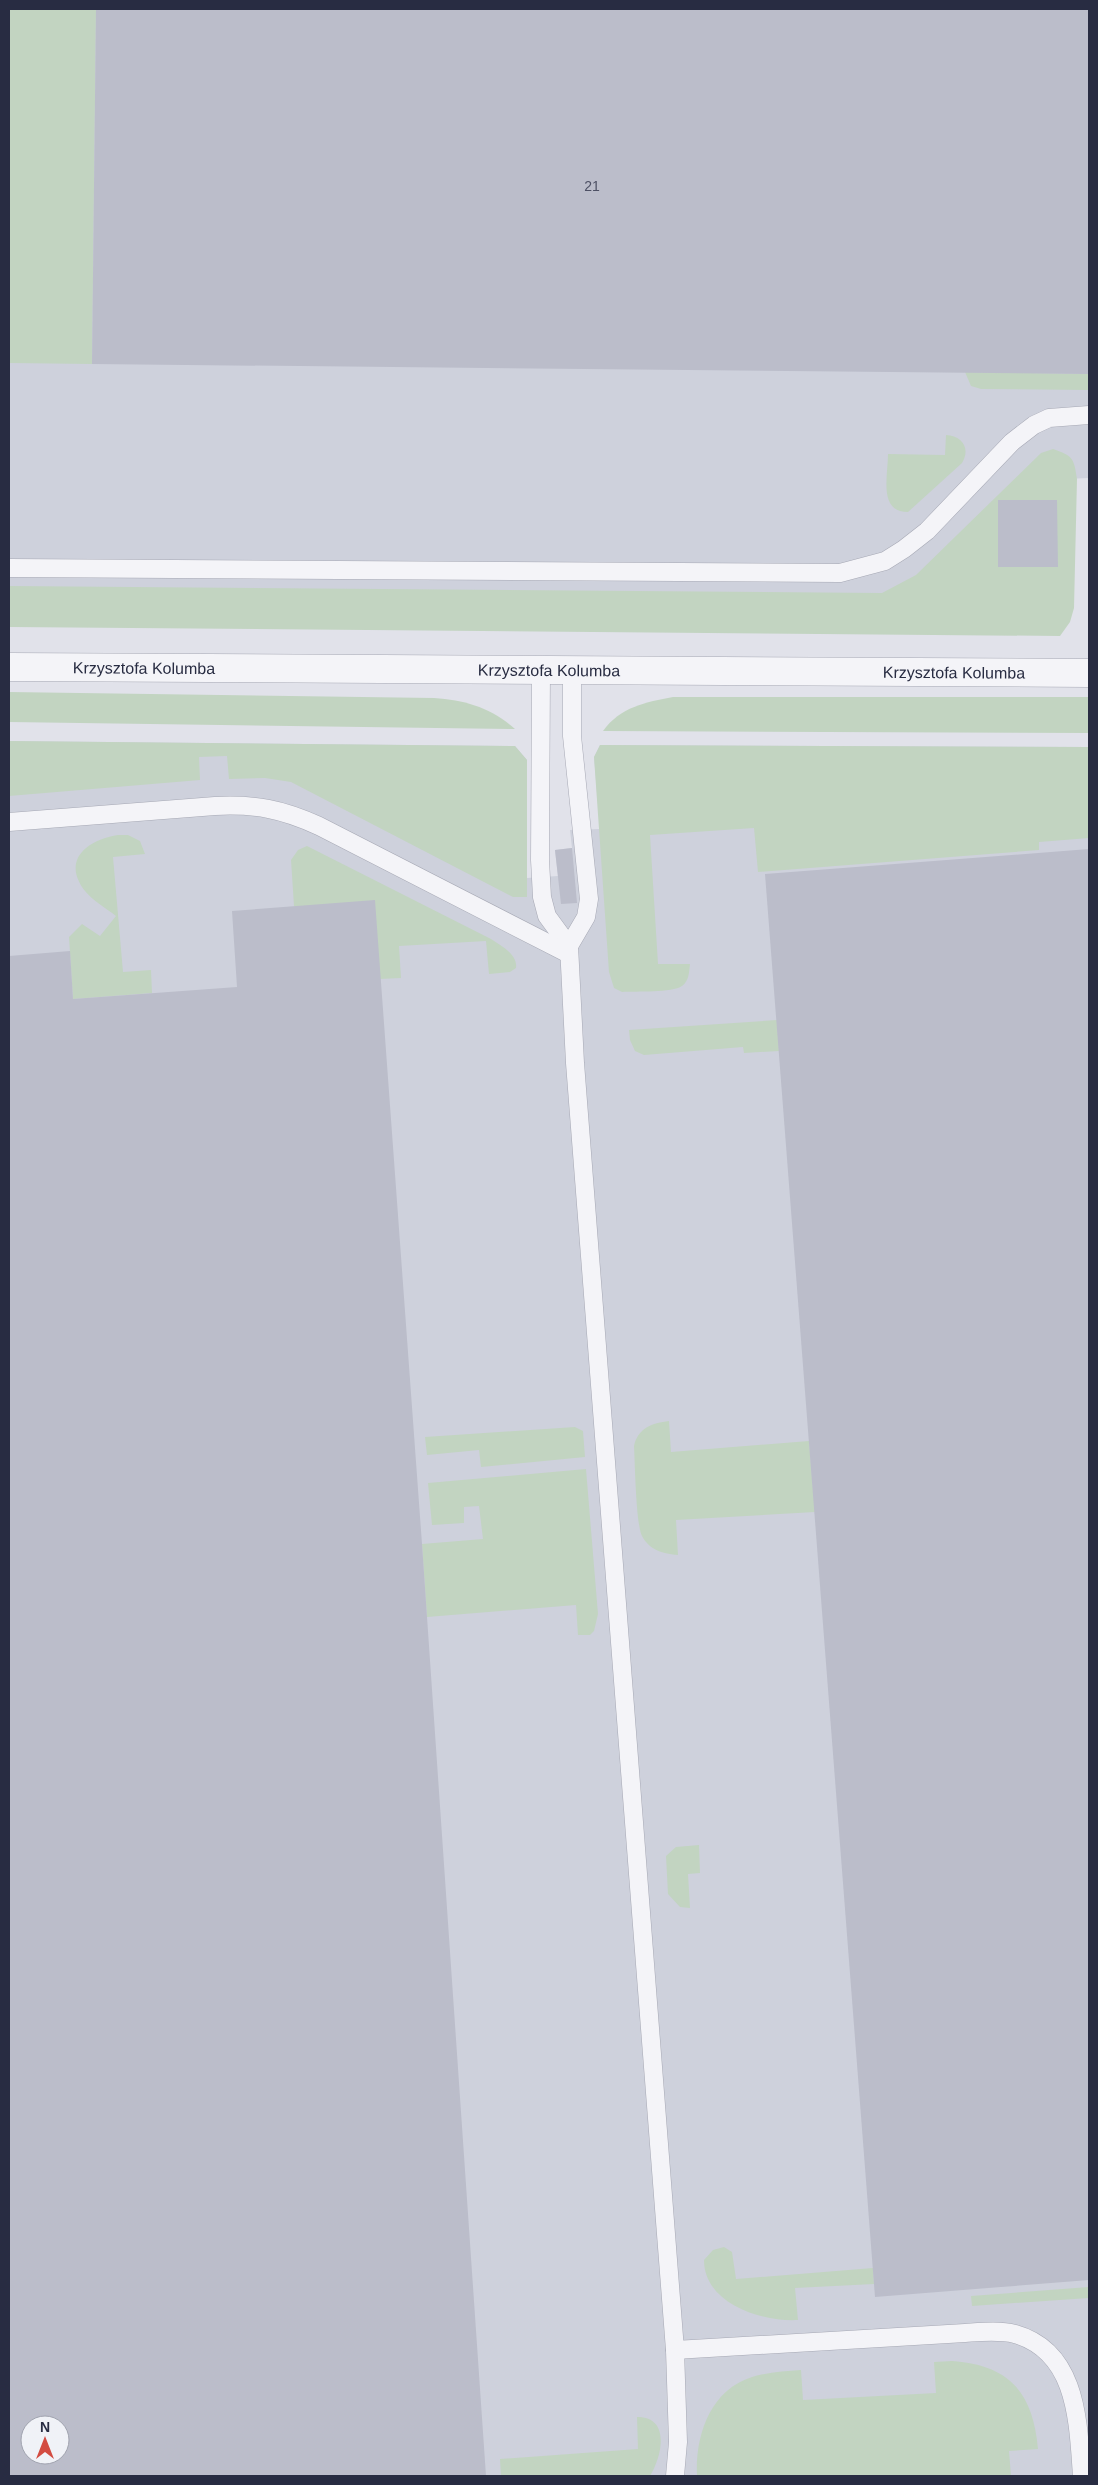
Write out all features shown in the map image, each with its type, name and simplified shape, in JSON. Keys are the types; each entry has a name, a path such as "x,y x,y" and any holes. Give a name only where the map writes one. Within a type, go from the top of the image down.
{"street":[{"name":"Krzysztofa Kolumba","path":"9,667 572,672 1089,673"}],"lane":[{"path":"9,568 840,573 886,561 904,549 927,531 1012,442 1034,425 1049,418 1089,415"},
{"path":"541,671 540,860 542,897 547,916 569,950 579,1112 674,2350 678,2442 675,2476"},
{"path":"569,950 586,917 589,899 572,736 572,672"},
{"path":"9,822 215,806 239,805 277,809 319,826 569,950"},
{"path":"674,2350 965,2333 1014,2334 1030,2340 1042,2348 1066,2377 1078,2414 1082,2476"}],"shaded area":[{"path":"9,9 1089,9 1089,478 1065,479 1063,599 9,612"},
{"path":"9,741 515,746 527,760 527,878 558,876 555,850 572,848 570,830 600,829 594,757 600,745 1089,747 1089,2476 9,2476"}],"green space":[{"path":"9,9 96,9 92,364 9,363"},
{"path":"965,372 1089,374 1089,390 981,389 971,386"},
{"path":"946,435 957,438 963,444 966,452 962,463 908,512 892,506 888,499 886,482 888,454 945,455"},
{"path":"1053,449 1069,456 1075,466 1077,479 1074,608 1070,622 1060,636 9,627 9,586 882,593 916,575 1041,453"},
{"path":"9,692 434,698 478,706 497,716 515,729 9,722"},
{"path":"673,697 1089,697 1089,733 603,731 617,716 634,707"},
{"path":"9,741 515,746 527,760 527,897 513,897 291,782 265,778 229,779 227,756 199,757 200,780 9,796"},
{"path":"600,745 1089,747 1089,838 1039,842 1039,850 758,872 754,828 650,835 658,964 690,964 689,973 682,986 670,990 622,992 614,988 609,972 594,757"},
{"path":"118,835 128,835 140,841 145,854 113,857 123,972 151,970 152,993 73,999 69,937 82,924 100,936 116,916 85,891 78,880 77,861 81,853 88,846 97,841"},
{"path":"307,846 491,939 512,955 516,968 510,972 489,974 486,941 399,946 401,978 380,979 294,906 291,860 298,850"},
{"path":"777,1020 779,1051 744,1053 743,1047 644,1055 635,1051 630,1040 629,1030"},
{"path":"669,1421 671,1452 809,1441 815,1512 676,1520 678,1555 667,1554 653,1548 645,1541 640,1529 634,1446 642,1431 657,1423"},
{"path":"575,1427 583,1431 585,1457 481,1467 479,1450 427,1455 425,1437"},
{"path":"586,1469 598,1614 594,1631 590,1635 578,1635 576,1605 427,1617 422,1544 483,1539 479,1506 464,1507 464,1523 432,1525 428,1483"},
{"path":"699,1845 700,1873 688,1874 690,1908 680,1907 668,1894 666,1856 676,1847"},
{"path":"724,2247 732,2252 736,2279 873,2268 874,2284 795,2288 798,2320 768,2318 738,2307 724,2299 714,2288 707,2275 704,2260 713,2250"},
{"path":"1089,2287 1089,2298 972,2306 971,2296"},
{"path":"952,2361 989,2369 1003,2376 1015,2386 1024,2398 1031,2412 1038,2449 1009,2451 1011,2476 697,2476 699,2445 708,2416 725,2392 737,2383 764,2374 801,2370 803,2400 936,2393 934,2362"},
{"path":"637,2417 648,2419 655,2423 661,2439 658,2458 650,2476 501,2476 500,2459 638,2449"}],"building":[{"path":"96,9 1089,9 1089,374 92,364"},
{"path":"998,500 1057,500 1058,567 998,567"},
{"path":"572,848 577,903 561,904 555,850"},
{"path":"1089,849 1089,2280 875,2297 765,874"},
{"path":"375,900 422,1544 486,2476 9,2476 9,956 70,951 73,999 237,987 232,911"}]}
